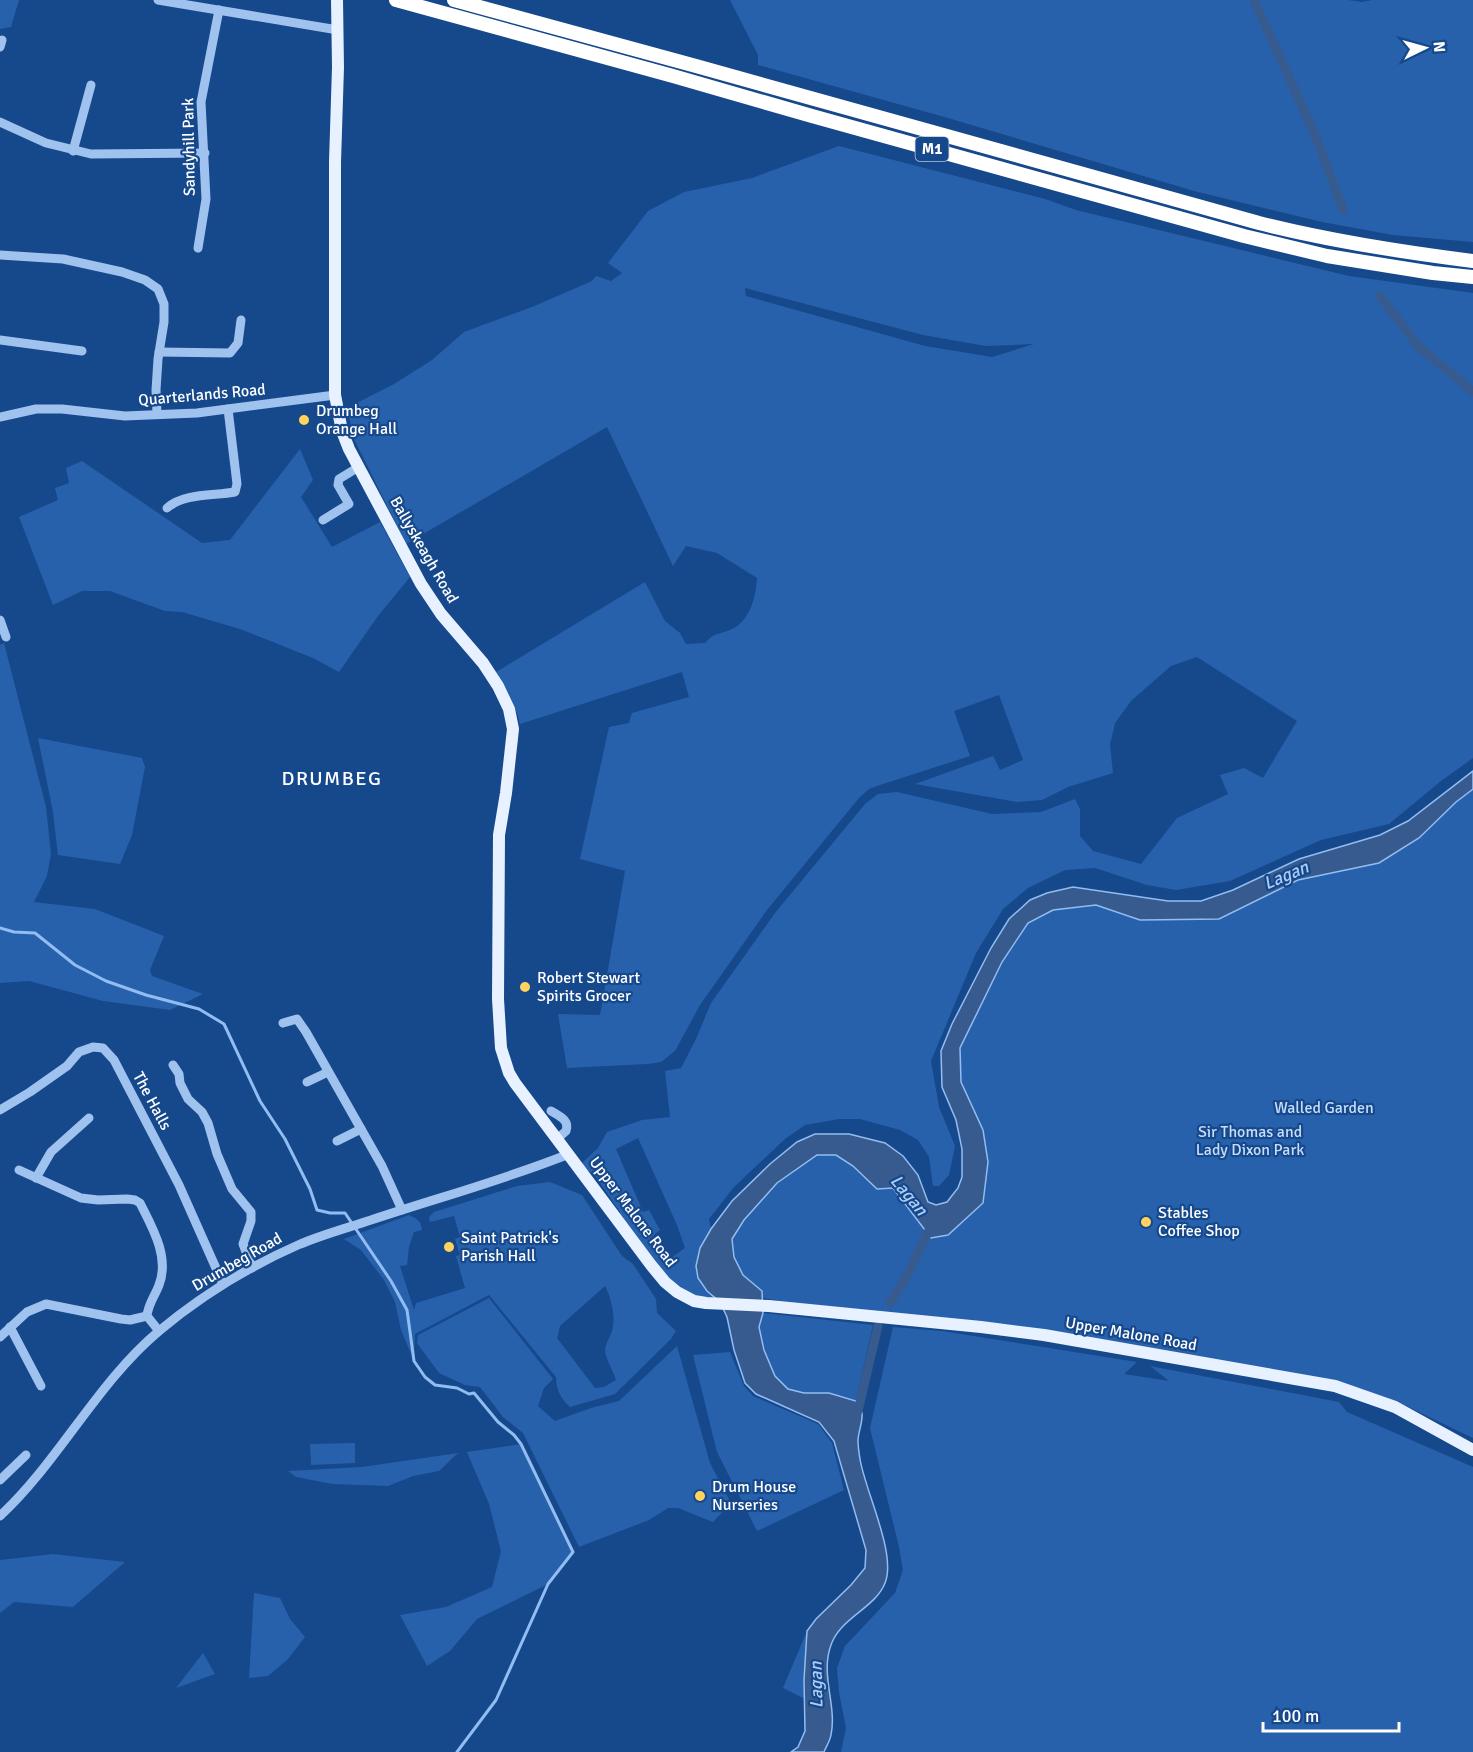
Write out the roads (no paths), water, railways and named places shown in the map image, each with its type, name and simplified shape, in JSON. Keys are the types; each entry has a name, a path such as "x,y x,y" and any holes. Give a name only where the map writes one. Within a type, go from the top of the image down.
{"highway":[{"name":"M1","path":"396,0 1244,236 1327,256 1473,277"},
{"name":"M1","path":"454,0 1259,223 1360,245 1473,261"}],"main road":[{"name":"Ballyskeagh Road","path":"337,6 335,394 342,431 357,468 421,584 441,614 483,663 509,709 513,729 500,835 497,960 499,1034 508,1073 568,1154"},
{"name":"Upper Malone Road","path":"568,1154 665,1282 686,1297 706,1303 769,1305 1044,1335 1335,1386 1395,1407 1473,1450"}],"street":[{"path":"158,0 338,30"},
{"name":"Sandyhill Park","path":"198,248 206,199 201,102 219,10"},
{"path":"73,151 91,85"},
{"path":"0,123 34,139 91,154 205,153"},
{"path":"0,255 63,258 122,272 145,280 158,289 164,304 164,322 156,390 157,414"},
{"path":"159,352 230,353 238,343 241,320"},
{"path":"0,340 82,351"},
{"name":"Quarterlands Road","path":"0,417 36,409 62,409 125,416 197,413 335,394"},
{"path":"167,508 174,502 188,498 235,492 237,484 228,409"},
{"path":"323,520 349,504 338,485 339,479 357,468"},
{"path":"0,620 6,637"},
{"path":"284,1023 297,1019 306,1032 382,1166 402,1210"},
{"name":"The Halls","path":"0,1110 67,1066 79,1052 93,1047 103,1048 114,1060 179,1185 223,1284"},
{"path":"173,1065 179,1074 180,1083 188,1099 202,1112 208,1123 217,1154 232,1189 251,1212 251,1221 243,1244 252,1268"},
{"path":"307,1083 328,1072"},
{"path":"551,1111 565,1119 567,1123 566,1131 557,1139"},
{"path":"36,1178 51,1152 89,1118"},
{"path":"337,1141 360,1129"},
{"name":"Drumbeg Road","path":"0,1516 32,1483 107,1384 159,1331 223,1284 297,1246 568,1154"},
{"path":"19,1170 81,1198 135,1200 140,1203 163,1261 159,1286 147,1309 147,1316 159,1331"},
{"path":"0,1337 27,1312 46,1305 130,1320 147,1316"},
{"path":"10,1327 41,1386"},
{"path":"0,1480 26,1455"}],"water":[{"name":"Lagan","path":"1473,771 1473,789 1419,838 1379,863 1298,880 1219,919 1140,920 1096,905 1053,910 1028,923 1002,962 960,1048 961,1082 983,1130 988,1162 983,1203 948,1235 931,1238 893,1188 877,1189 853,1166 836,1155 817,1155 777,1183 744,1220 732,1239 734,1257 743,1275 762,1291 763,1313 759,1327 764,1350 775,1376 788,1389 804,1393 829,1393 856,1401 862,1413 858,1441 860,1459 887,1556 888,1571 880,1592 848,1621 834,1638 830,1648 827,1670 832,1724 824,1752 791,1752 798,1747 805,1731 804,1680 807,1631 865,1568 866,1550 834,1441 819,1422 756,1394 745,1383 734,1350 727,1317 720,1302 707,1291 698,1278 696,1266 700,1248 711,1229 732,1201 770,1164 797,1142 815,1134 849,1134 885,1143 903,1156 918,1175 928,1202 936,1205 947,1202 958,1188 962,1177 962,1149 956,1120 942,1087 941,1051 952,1024 991,948 1009,919 1030,900 1073,887 1168,901 1201,901 1233,890 1299,859 1380,835 1408,821"}],"waterway":[{"path":"1254,0 1316,137 1343,210"},
{"path":"1380,296 1418,346 1473,392"},
{"path":"0,928 14,932 35,933 75,965 106,981 146,995 199,1009 224,1024 260,1101 285,1139 310,1189 317,1210 345,1213 391,1281 407,1310 414,1361 425,1377 435,1385 457,1388 469,1394 474,1393 498,1422 521,1444 573,1552 548,1584 496,1700 457,1752"},
{"path":"890,1303 908,1274 932,1224"},
{"path":"854,1419 858,1411 878,1326"}],"place":[{"name":"Drumbeg Orange Hall","path":"304,420"},
{"name":"Robert Stewart Spirits Grocer","path":"525,987"},
{"name":"Stables Coffee Shop","path":"1146,1222"},
{"name":"Saint Patrick's Parish Hall","path":"449,1247"},
{"name":"Drum House Nurseries","path":"700,1496"}],"district":[{"name":"DRUMBEG","path":"332,778"}],"park label":[{"name":"Walled Garden","path":"1324,1108"},
{"name":"Sir Thomas and Lady Dixon Park","path":"1250,1141"}]}
